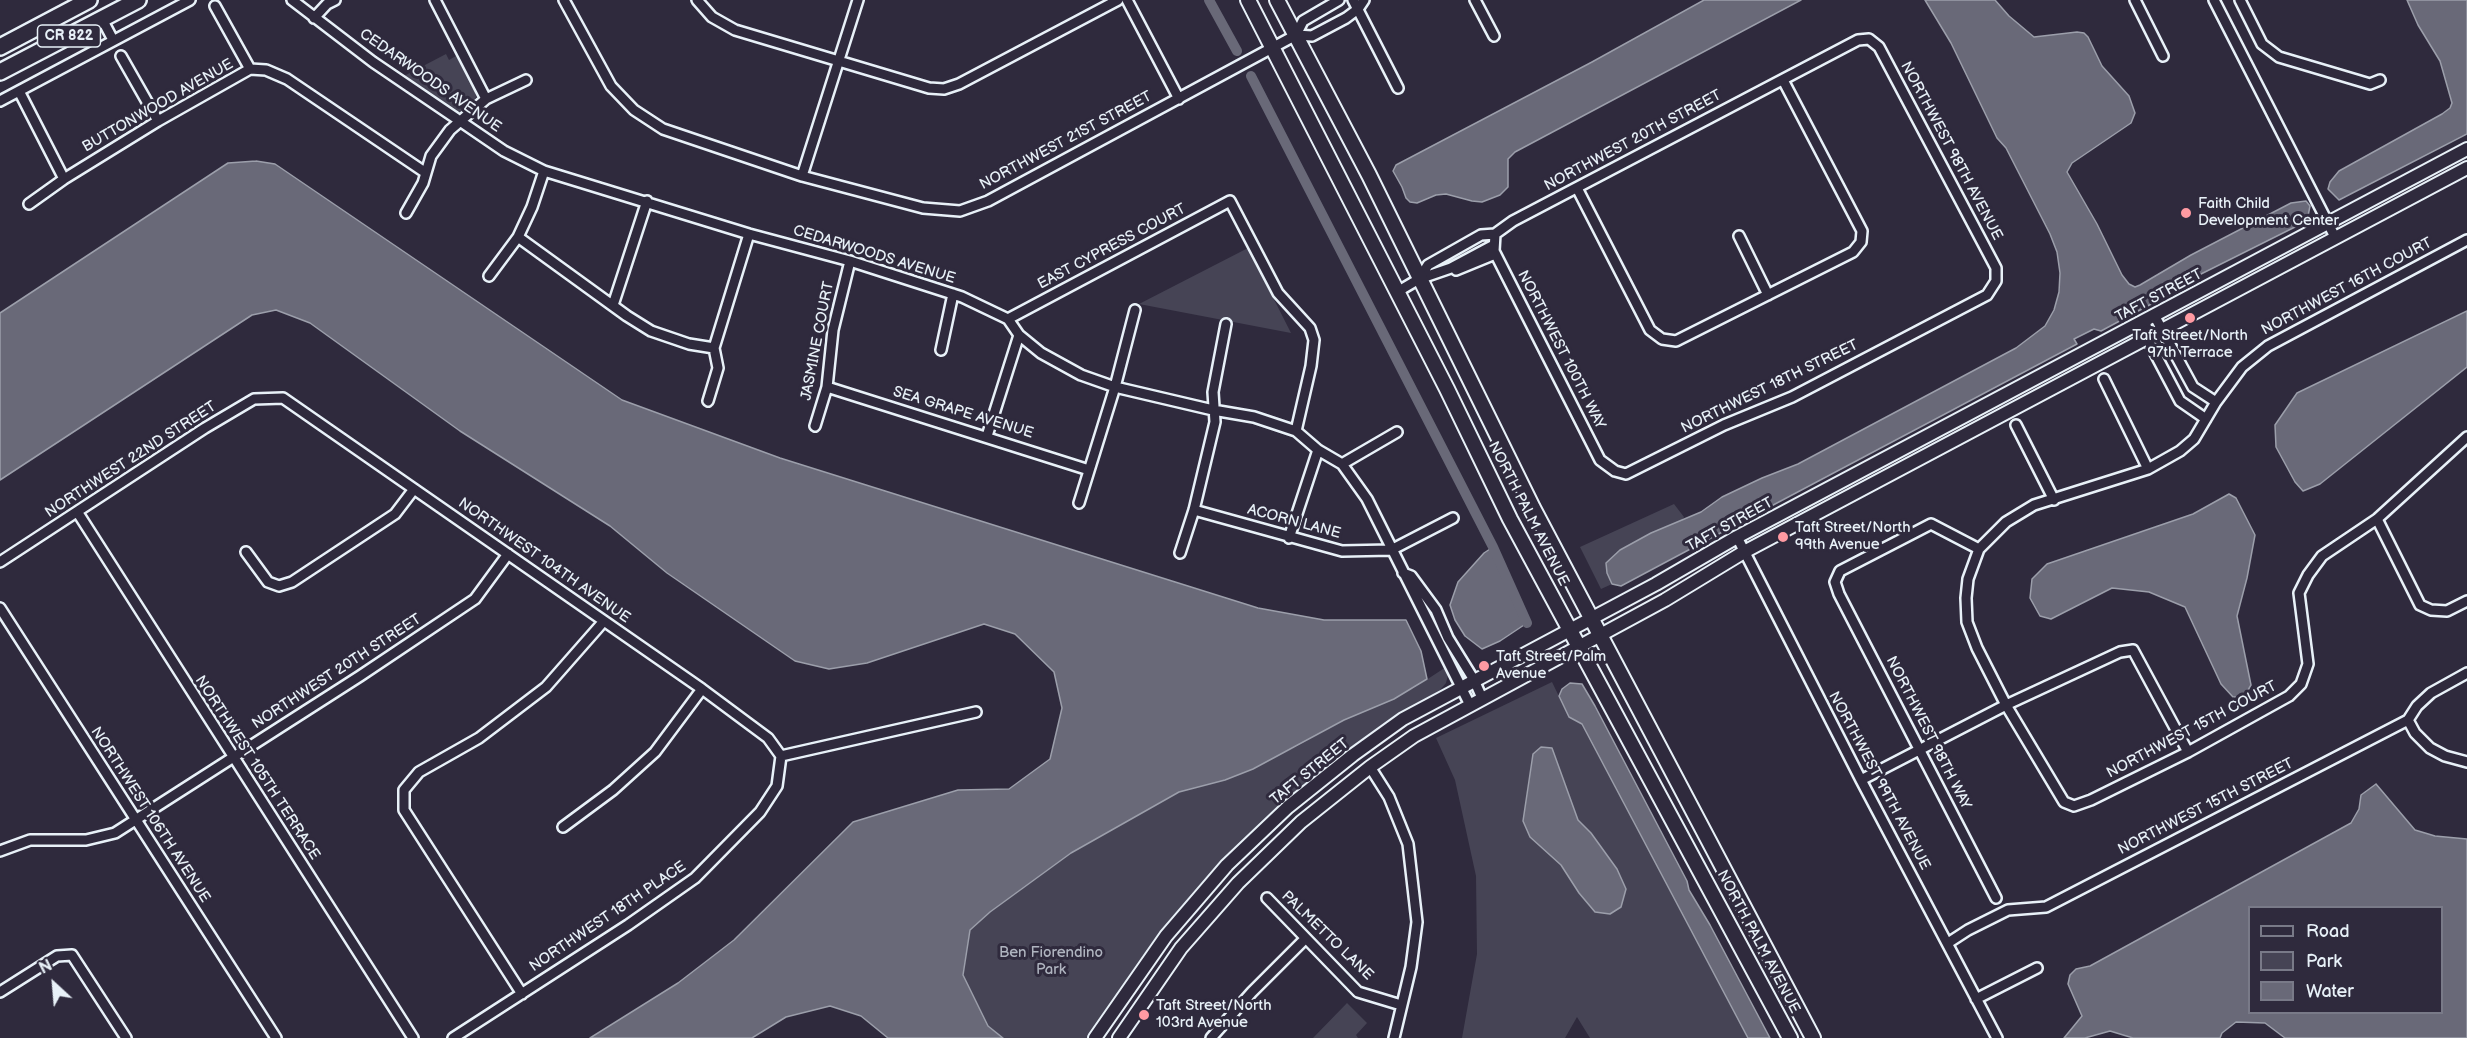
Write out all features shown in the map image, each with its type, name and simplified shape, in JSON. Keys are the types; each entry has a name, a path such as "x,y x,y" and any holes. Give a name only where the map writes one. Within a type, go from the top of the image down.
{"main road":[{"name":"CR 822","path":"0,47 89,0"},
{"name":"CR 822","path":"0,72 138,0"},
{"name":"NORTH PALM AVENUE","path":"1248,0 1274,46 1510,519 1790,1038"},
{"name":"NORTH PALM AVENUE","path":"1277,0 1533,508 1813,1038"}],"street":[{"path":"0,100 190,0"},
{"name":"CEDARWOODS AVENUE","path":"292,0 373,62 504,151 544,171 748,234 850,261 953,294 1008,319"},
{"path":"314,18 334,0"},
{"path":"435,0 486,99"},
{"name":"NORTHWEST 21ST STREET","path":"564,0 611,87 634,110 663,129 802,176 923,208 960,211 988,201 1296,35 1312,36 1358,9 1364,0"},
{"path":"697,0 712,17 735,30 929,88 944,89 1118,0"},
{"path":"802,176 858,0"},
{"path":"1127,0 1179,99"},
{"path":"1353,0 1398,88"},
{"path":"1475,0 1494,36"},
{"path":"2135,0 2163,56"},
{"path":"2214,0 2335,237"},
{"path":"2240,0 2262,45 2279,57 2370,84 2380,80"},
{"path":"1337,2 1342,20"},
{"name":"NORTHWEST 21ST STREET","path":"1296,35 1303,21 1337,2"},
{"path":"215,6 250,69"},
{"path":"102,19 113,40"},
{"name":"NORTHWEST 20TH STREET","path":"1419,279 1428,265 1481,235 1495,234 1513,220 1858,40 1869,39"},
{"name":"NORTHWEST 98TH AVENUE","path":"1869,39 1879,47 1996,268 1996,282"},
{"path":"121,56 158,121"},
{"name":"BUTTONWOOD AVENUE","path":"29,204 64,179 158,121 250,69 267,70 287,79 426,173"},
{"path":"406,213 423,183 430,156 460,121 486,99 526,80"},
{"path":"1577,188 1650,330 1662,339 1676,341 1853,252 1861,242 1862,231 1783,80"},
{"path":"19,91 64,179"},
{"name":"TAFT STREET","path":"1095,1038 1166,936 1227,865 1288,807 1403,719 1656,584 1737,537 2467,149"},
{"name":"TAFT STREET","path":"1119,1038 1181,948 1238,882 1301,822 1370,767 1414,736 1665,600 1744,552 2467,168"},
{"path":"489,276 518,237 532,207 544,171"},
{"path":"613,305 647,201"},
{"name":"EAST CYPRESS COURT","path":"1008,319 1230,201 1278,293 1310,328 1314,340 1311,366 1296,431"},
{"path":"708,401 718,368 714,348 748,234"},
{"path":"1495,234 1495,249"},
{"path":"1739,236 1768,295"},
{"path":"518,237 638,323 666,338 714,348"},
{"name":"NORTHWEST 16TH COURT","path":"1979,549 2006,522 2034,505 2148,469 2180,451 2194,439 2216,402 2242,367 2268,346 2467,240"},
{"name":"NORTHWEST 20TH STREET","path":"1397,292 1419,279 1448,269 1455,271 1495,249"},
{"name":"NORTHWEST 100TH WAY","path":"1495,249 1600,460 1615,471"},
{"name":"JASMINE COURT","path":"815,426 827,387 833,330 850,261"},
{"name":"NORTHWEST 18TH STREET","path":"1615,471 1626,474 1724,425 1792,397 1987,295 1996,282"},
{"path":"941,350 953,294"},
{"path":"1078,503 1114,387 1135,309"},
{"path":"2150,318 2161,329 2193,387 2216,402"},
{"path":"2150,318 2148,336 2150,344 2180,400 2206,419"},
{"path":"1008,319 1019,335 1041,353 1081,375 1114,387 1254,417 1296,431 1318,450 1342,464 1367,499 1470,705"},
{"path":"1180,553 1194,510 1215,422 1213,392 1226,324"},
{"path":"987,436 1019,335"},
{"path":"2104,379 2148,469"},
{"name":"SEA GRAPE AVENUE","path":"827,387 1089,470"},
{"name":"NORTHWEST 104TH AVENUE","path":"284,398 702,689 768,738 781,756"},
{"name":"NORTHWEST 22ND STREET","path":"0,562 205,428 254,399 284,398"},
{"path":"2016,425 2054,500"},
{"path":"1342,464 1397,432"},
{"name":"NORTHWEST 15TH COURT","path":"2007,705 2064,802 2074,806 2091,800 2188,752 2289,696 2301,684 2308,664 2299,593 2308,575 2322,556 2377,519 2467,437"},
{"path":"1289,538 1318,450"},
{"path":"246,552 268,582 279,586 292,582 395,514 414,489"},
{"name":"ACORN LANE","path":"1194,510 1342,551 1392,550 1453,518"},
{"name":"NORTHWEST 105TH TERRACE","path":"78,513 232,758 413,1038"},
{"path":"2377,519 2420,605 2431,610 2447,611 2467,601"},
{"name":"NORTHWEST 98TH WAY","path":"1979,549 1931,524 1840,571 1835,582 1839,594 1996,898"},
{"name":"NORTHWEST 99TH AVENUE","path":"1737,537 1996,1038"},
{"path":"1979,549 1968,579 1967,622 1977,648 2007,705"},
{"name":"NORTHWEST 20TH STREET","path":"0,851 30,840 86,840 115,833 474,599 508,554"},
{"path":"1403,573 1412,576 1436,610 1448,638 1474,680 1482,698"},
{"name":"NORTHWEST 106TH AVENUE","path":"0,608 276,1038"},
{"path":"522,994 404,810 404,790 419,772 479,738 546,687 604,621"},
{"path":"1861,780 2007,705 2120,652 2133,650 2188,752"},
{"name":"NORTHWEST 15TH STREET","path":"1948,943 2008,910 2046,907 2408,720 2417,706 2430,693 2467,673"},
{"path":"563,828 613,790 655,752 702,689"},
{"path":"781,756 976,712"},
{"path":"2408,720 2415,734 2430,748 2445,756 2467,762"},
{"name":"NORTHWEST 18TH PLACE","path":"453,1038 695,878 760,812 777,786 781,756"},
{"path":"1370,767 1389,797 1408,844 1413,876 1417,922 1411,967 1394,1038"},
{"name":"PALMETTO LANE","path":"1267,898 1358,992 1401,1005"},
{"path":"1212,1038 1252,992 1305,939"},
{"path":"0,992 57,956 72,956 126,1038"},
{"path":"1976,999 2037,968"},
{"path":"1762,985 1780,975"}],"green space":[{"path":"446,54 449,60 456,56 475,91 476,97 473,103 461,112 455,111 404,76"},
{"path":"1248,248 1291,333 1139,304"},
{"path":"1674,504 1684,517 1682,520 1620,550 1606,563 1612,584 1601,589 1580,547"},
{"name":"Ben Fiorendino Park","path":"1446,667 1448,675 1446,683 1440,690 1348,749 1292,794 1231,854 1091,1038 1003,1038 988,1026 963,975 970,930 990,912 1071,853 1179,792 1225,780 1298,746 1344,720 1414,688"},
{"path":"1552,682 1569,717 1582,724 1748,1038 1590,1038 1577,1017 1565,1038 1462,1038 1477,954 1476,876 1455,780 1436,738"},
{"path":"1347,1003 1367,1023 1356,1035 1358,1038 1313,1038"}],"water":[{"path":"1704,0 1801,0 1515,152 1508,159 1508,187 1500,195 1482,202 1446,194 1436,195 1417,203 1410,202 1406,198 1393,171 1396,165"},
{"path":"1925,0 1995,0 2009,16 2034,37 2077,32 2084,33 2088,37 2102,66 2129,96 2135,113 2131,123 2072,163 2067,172 2129,284 2135,287 2140,285 2191,255 2291,203 2306,201 2310,206 2308,216 2299,225 2187,281 2181,288 2101,331 2094,329 2074,339 2077,344 1621,586 1612,584 1606,563 1620,550 1651,533 1701,512 1722,497 1798,464 2016,348 2045,326 2054,310 2059,292 2060,273 2057,252 2050,234 2006,148 1997,138 1951,43"},
{"path":"2407,0 2467,0 2467,134 2339,200 2328,189 2330,182 2339,171 2442,114 2450,108 2452,103 2440,61 2418,25"},
{"path":"256,161 275,164 622,400 780,458 1258,608 1324,620 1406,620 1421,651 1427,679 1394,699 1344,720 1253,769 1225,780 1179,792 1071,853 990,912 970,930 963,975 988,1026 1003,1038 888,1038 861,1016 830,1006 786,1017 752,1038 590,1038 678,983 734,940 853,822 958,790 1009,789 1050,759 1062,708 1054,672 1015,634 984,624 867,663 829,669 795,661 667,573 610,526 460,431 310,323 276,310 252,315 0,480 0,313 228,163"},
{"path":"2467,311 2467,367 2320,484 2303,491 2295,482 2276,447 2275,425 2297,393"},
{"path":"2229,494 2236,498 2255,535 2237,616 2251,685 2244,697 2233,697 2221,684 2185,607 2149,592 2112,588 2051,619 2040,616 2030,598 2032,579 2047,564 2193,514"},
{"path":"1493,547 1527,623 1500,641 1482,649 1465,636 1455,620 1450,605 1458,582 1484,553"},
{"path":"1570,683 1582,684 1595,706 1687,881 1689,890 1770,1038 1748,1038 1582,724 1569,717 1559,696 1562,689"},
{"path":"1541,747 1552,748 1578,820 1591,833 1617,869 1626,889 1621,907 1610,914 1595,912 1579,893 1561,865 1530,837 1523,821 1533,754"},
{"path":"2376,784 2415,830 2435,836 2467,839 2467,1038 2285,1038 2265,1023 2236,1022 2222,1033 2220,1038 2133,1038 2110,1031 2085,1038 2064,1038 2082,1016 2068,984 2070,975 2076,969 2090,966 2351,823 2359,809 2361,795"}],"waterway":[{"path":"1209,0 1237,51"},
{"path":"1251,76 1493,547 1527,623"}],"place":[{"name":"Faith Child Development Center","path":"2186,213"},
{"name":"Taft Street/North 97th Terrace","path":"2190,318"},
{"name":"Taft Street/North 99th Avenue","path":"1783,537"},
{"name":"Taft Street/Palm Avenue","path":"1484,666"},
{"name":"Taft Street/North 103rd Avenue","path":"1144,1015"}]}
